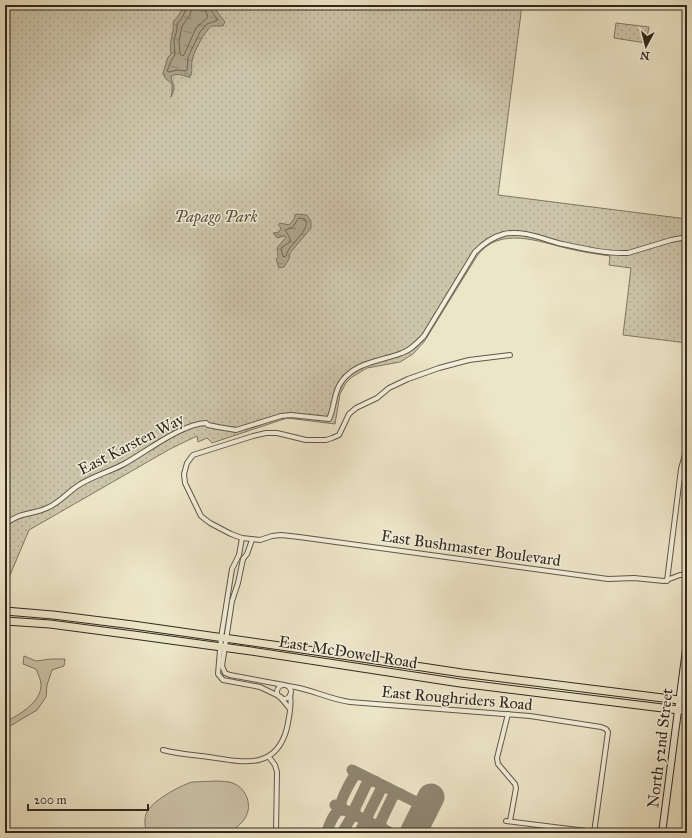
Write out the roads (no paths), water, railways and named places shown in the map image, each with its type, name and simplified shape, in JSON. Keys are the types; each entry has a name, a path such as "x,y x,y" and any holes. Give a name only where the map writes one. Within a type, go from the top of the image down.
{"main road":[{"name":"East McDowell Road","path":"5,611 67,617 224,638 462,673 683,700"},
{"name":"East McDowell Road","path":"5,621 50,624 222,647 460,683 687,711"},
{"name":"North 52nd Street","path":"662,833 678,710 683,700 687,642"}],"street":[{"name":"East Karsten Way","path":"5,525 21,515 47,508 79,484 120,466 191,426 206,423 208,425 236,430 281,416 329,419 337,390 348,375 359,367 402,353 416,344 424,336 475,252 483,244 493,238 504,234 524,234 589,250 628,254 671,240 687,237"},
{"name":"East Bushmaster Boulevard","path":"510,355 469,360 438,368 408,379 389,388 377,398 356,408 349,414 339,435 326,440 306,440 266,433 194,455 187,463 184,474 185,483 196,507 204,519 231,534 252,540 260,540 281,535 439,555 597,578 634,578 658,582 667,581 680,575 687,575"},
{"path":"667,581 681,469 687,447"},
{"path":"681,469 687,470"},
{"path":"224,638 232,569 239,555 242,538"},
{"path":"252,540 247,554 240,566 238,583 232,601 217,671 219,677 223,680 260,687 281,698 285,698 294,691 303,689"},
{"path":"163,750 254,762 270,756 281,744 288,724 291,691 286,685 237,677 225,673 222,666 222,647"},
{"path":"286,685 280,686 278,694 290,709"},
{"name":"East Roughriders Road","path":"286,685 300,687 350,702 508,714 601,727 606,729 608,732 594,832"},
{"path":"508,714 497,758 498,764 515,784 515,792 508,821 602,833"},
{"path":"270,756 277,772 276,833"}],"water":[{"path":"185,5 212,5 225,22 223,26 212,26 209,28 203,37 193,57 190,77 178,74 171,76 174,88 171,97 172,84 165,78 163,73 168,57 171,54 173,21"},
{"path":"297,214 307,215 311,221 311,228 290,253 289,259 284,267 279,268 276,259 278,257 277,248 286,237 284,236 277,238 273,233 279,232 281,228 278,225 280,223 289,225"}],"park label":[{"name":"Papago Park","path":"216,216"}]}
